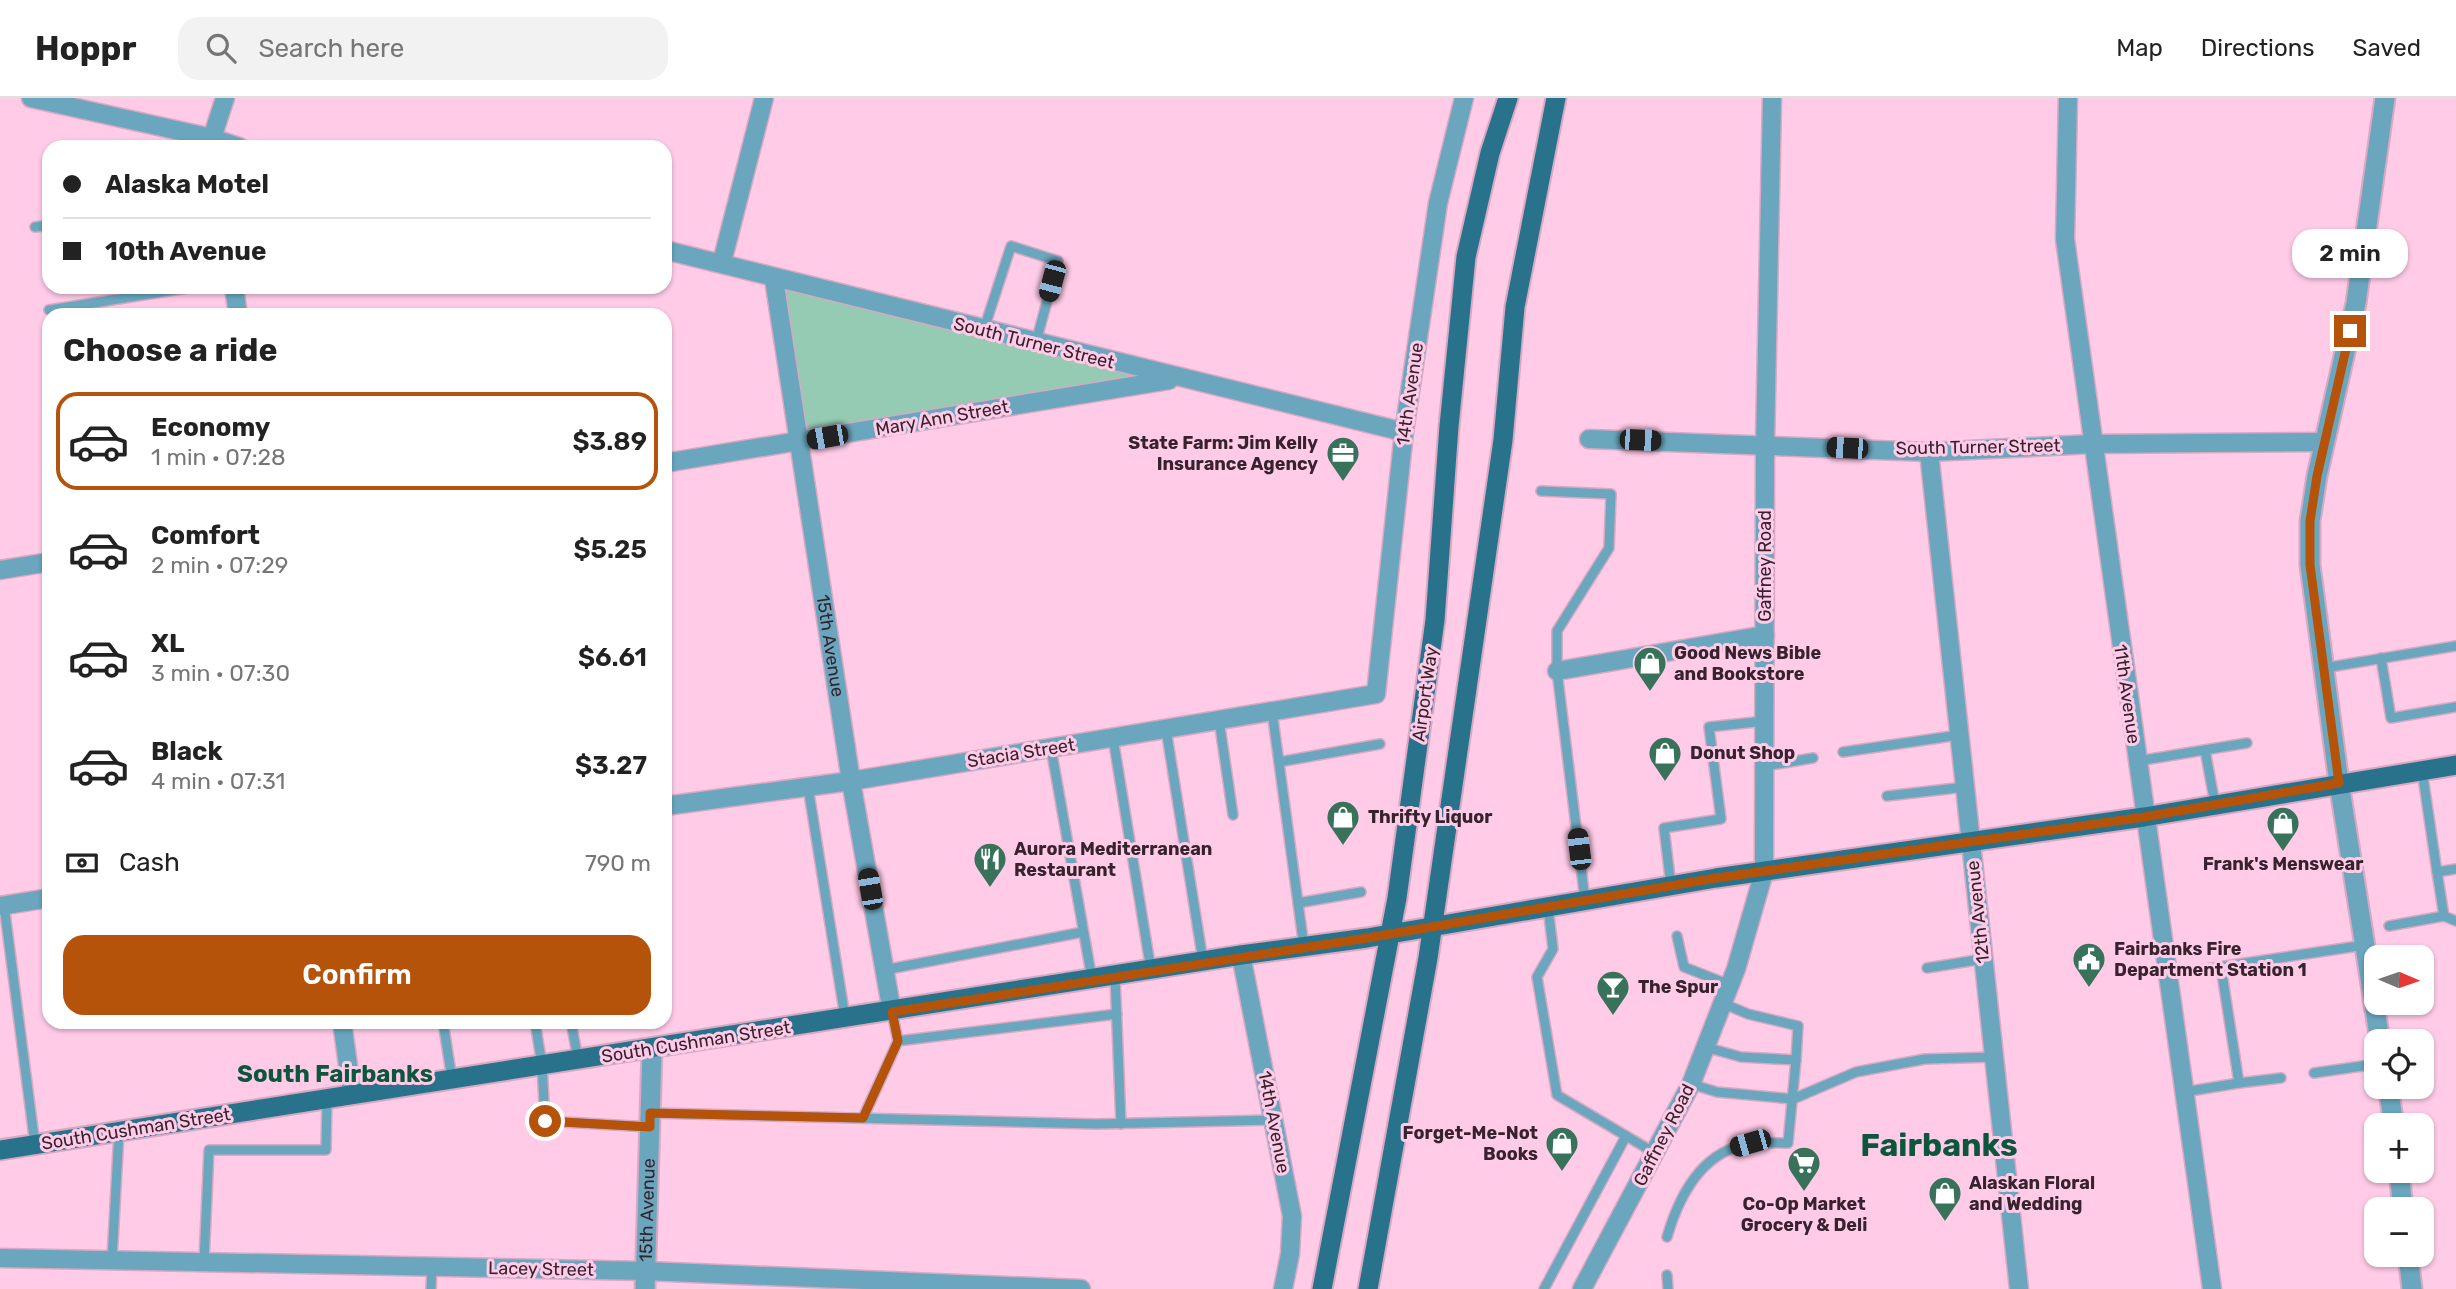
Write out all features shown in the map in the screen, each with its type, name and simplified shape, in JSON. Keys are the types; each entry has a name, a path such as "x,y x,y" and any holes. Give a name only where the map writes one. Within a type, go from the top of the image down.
{"main road":[{"name":"Airport Way","path":"1322,1289 1392,933 1435,620 1448,426 1466,257 1490,153 1508,98"},
{"path":"1368,1289 1433,925 1503,440 1516,307 1556,98"},
{"name":"South Cushman Street","path":"0,1150 1304,947 1671,886 2144,817 2456,765"}],"street":[{"path":"31,98 205,140"},
{"path":"214,140 225,98"},
{"path":"722,262 764,98"},
{"name":"Gaffney Road","path":"1582,1289 1691,1084 1730,985 1764,872 1765,444 1772,98"},
{"name":"11th Avenue","path":"2068,98 2065,239 2212,1289"},
{"path":"2365,945 2339,783 2310,565 2310,521 2324,442 2356,303 2385,98"},
{"name":"14th Avenue","path":"1376,694 1404,432 1438,203 1458,99"},
{"name":"South Turner Street","path":"672,251 722,262 774,279 983,331 1404,432"},
{"name":"15th Avenue","path":"774,279 851,781 892,1012"},
{"name":"Mary Ann Street","path":"672,462 1177,378"},
{"name":"South Turner Street","path":"1590,439 1929,452 2093,444 2324,442"},
{"name":"12th Avenue","path":"1929,452 2019,1289"},
{"path":"0,570 42,563"},
{"path":"1557,671 1765,635"},
{"name":"Stacia Street","path":"672,805 851,781 1376,694"},
{"path":"2,905 42,899"},
{"name":"14th Avenue","path":"1241,955 1292,1216 1290,1254 1283,1289"},
{"path":"343,1029 352,1094"},
{"name":"15th Avenue","path":"645,1280 652,1049"},
{"name":"Lacey Street","path":"0,1258 432,1267 645,1280 1081,1289"},
{"path":"2409,1267 2412,1289"}],"lane":[{"path":"35,227 42,226"},
{"path":"983,331 1011,246 1058,261 1035,343"},
{"path":"62,308 149,294"},
{"path":"1541,491 1611,494 1609,548 1557,631 1557,671 1585,900"},
{"path":"2324,668 2456,646"},
{"path":"2381,658 2391,718 2456,706"},
{"path":"1272,711 1304,947"},
{"path":"1219,720 1233,815"},
{"path":"1671,886 1664,828 1721,819 1709,727 1765,721"},
{"path":"1166,729 1203,961"},
{"path":"1843,752 1959,735"},
{"path":"1113,738 1151,970"},
{"path":"2136,761 2248,743"},
{"path":"1279,762 1380,744"},
{"path":"1051,748 1092,979"},
{"path":"2205,750 2215,804"},
{"path":"1765,766 1813,758"},
{"path":"2422,770 2444,916"},
{"path":"807,787 845,1019"},
{"path":"1887,796 1965,787"},
{"path":"2437,872 2456,869"},
{"path":"1298,904 1361,892"},
{"path":"2,905 35,1145"},
{"path":"1548,906 1553,949 1537,977 1557,1095 1656,1153"},
{"path":"2389,926 2444,916 2456,921"},
{"path":"884,970 1083,932"},
{"path":"1677,936 1684,967 1730,985"},
{"path":"2166,975 2364,946"},
{"path":"1927,968 1983,959"},
{"path":"2221,967 2239,1083"},
{"path":"1115,976 1121,1124"},
{"path":"1667,1237 1675,1211 1704,1166 1725,1151 1750,1143 1788,1143 1798,1026 1748,1014 1722,1003"},
{"path":"863,1118 898,1041 892,1012"},
{"path":"898,1041 1117,1014"},
{"path":"444,1029 452,1079"},
{"path":"536,1029 542,1065 545,1121 863,1118 1121,1124 1273,1121"},
{"path":"572,1029 578,1059"},
{"path":"1705,1047 1741,1057 1796,1060"},
{"path":"1691,1084 1717,1092 1793,1099 1856,1072 1925,1059 1994,1058"},
{"path":"2314,1073 2364,1066"},
{"path":"2184,1092 2281,1078"},
{"path":"204,1262 209,1150 326,1150 327,1098"},
{"path":"112,1261 119,1132"},
{"path":"1544,1289 1626,1136"},
{"path":"431,1289 432,1267"},
{"path":"1667,1275 1668,1289"}],"green space":[{"path":"774,279 1177,378 800,442"}],"place":[{"name":"State Farm: Jim Kelly Insurance Agency","path":"1343,483"},
{"name":"Good News Bible and Bookstore","path":"1650,693"},
{"name":"Donut Shop","path":"1665,783"},
{"name":"Thrifty Liquor","path":"1343,847"},
{"name":"Frank's Menswear","path":"2283,853"},
{"name":"Aurora Mediterranean Restaurant","path":"990,889"},
{"name":"Fairbanks Fire Department Station 1","path":"2089,989"},
{"name":"The Spur","path":"1613,1017"},
{"name":"Forget-Me-Not Books","path":"1562,1173"},
{"name":"Co-Op Market Grocery & Deli","path":"1804,1193"},
{"name":"Alaskan Floral and Wedding","path":"1945,1223"}],"district":[{"name":"South Fairbanks","path":"335,1074"},
{"name":"Fairbanks","path":"1939,1145"}],"route":[{"path":"545,1121 650,1127 650,1113 863,1118 898,1041 892,1012 1241,955 1367,938 1716,878 2144,817 2339,783 2310,565 2310,521 2324,442 2350,331"}]}
